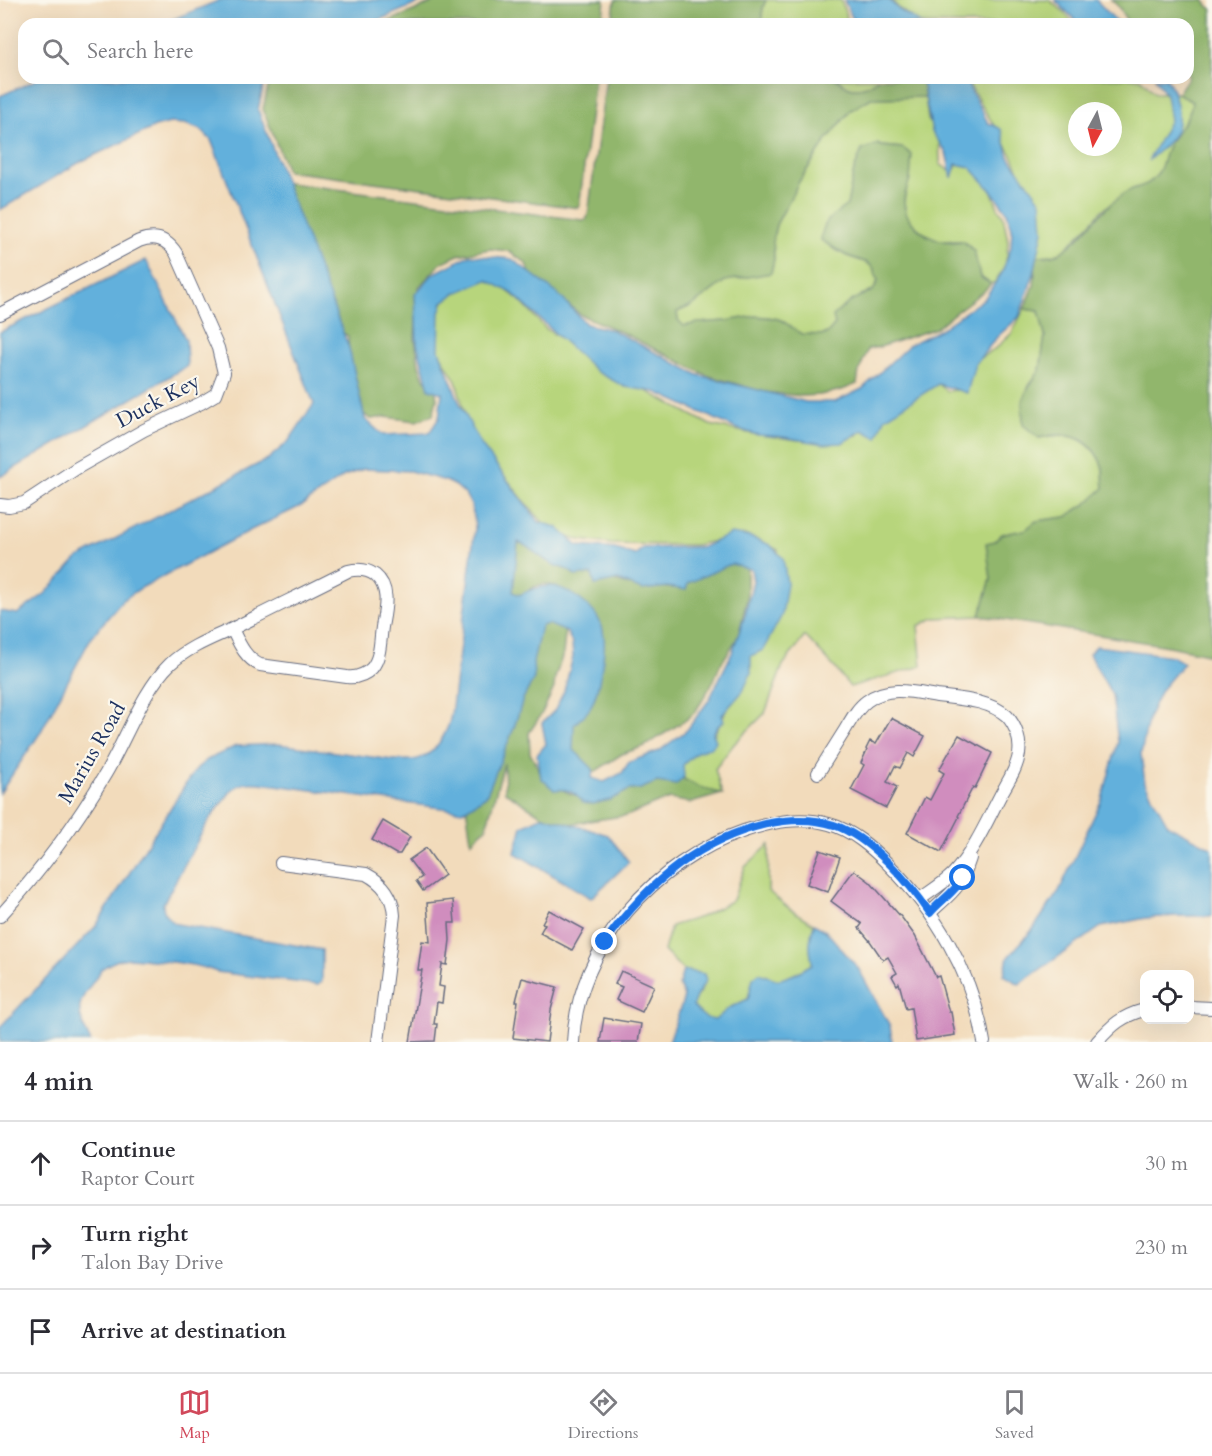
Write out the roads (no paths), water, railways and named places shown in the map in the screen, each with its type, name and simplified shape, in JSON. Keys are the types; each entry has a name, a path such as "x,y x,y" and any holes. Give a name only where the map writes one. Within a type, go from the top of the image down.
{"street":[{"name":"Duck Key","path":"0,314 139,241 149,238 160,239 169,244 176,253 218,348 224,373 216,394 201,403 144,430 92,459 24,503 0,505"},
{"name":"Marius Road","path":"0,916 44,863 84,808 107,772 148,693 161,673 172,662 184,653 232,628 348,571 371,572 380,580 385,590 386,603 378,657 369,670 358,677 260,665 253,662 246,654 232,628"},
{"path":"818,773 859,708 882,693 894,690 908,691 980,703 999,710 1011,722 1018,738 1019,755 1013,772 972,851 960,883 930,913"},
{"path":"573,1042 580,999 599,953 617,925 633,906 667,874 694,854 757,826 810,820 835,825 860,839 878,854 920,899 963,972 978,1014 984,1042"},
{"path":"920,899 953,874 972,851"},
{"path":"281,863 366,874 383,886 390,896 394,915 378,1042"},
{"path":"1194,1007 1212,1008"},
{"path":"1097,1042 1118,1021 1140,1011"}],"water":[{"path":"220,0 426,0 383,18 176,18"},
{"path":"844,0 889,0 912,18 853,18"},
{"path":"1055,0 1096,0 1113,18 1073,18"},
{"path":"27,84 264,84 258,110 349,348 365,419 383,435 429,433 439,418 442,393 429,389 417,344 415,294 433,274 470,255 512,259 558,294 586,324 612,330 698,375 806,402 835,402 862,389 909,345 941,329 985,298 1002,273 1011,247 1012,228 1007,212 991,190 970,167 956,164 952,178 946,152 932,132 922,84 967,84 988,123 1001,129 1009,157 1041,201 1043,231 1034,273 1019,317 997,337 975,364 967,393 938,384 885,418 877,438 863,430 842,443 824,444 758,435 735,428 656,392 625,387 597,372 512,293 487,280 456,293 443,302 440,313 439,350 460,404 480,443 539,522 557,527 578,546 615,549 635,555 643,548 703,547 731,534 750,537 770,545 783,558 787,583 782,615 763,650 751,656 751,673 743,691 722,715 724,721 713,733 716,741 712,747 697,752 683,765 684,777 676,785 657,782 593,804 583,803 567,790 554,790 541,778 537,755 546,744 542,723 555,710 564,691 573,657 572,643 567,632 548,624 541,626 533,662 534,678 523,699 514,728 486,796 463,811 253,783 240,785 232,790 209,820 163,904 167,916 177,924 322,950 322,981 318,985 217,972 176,963 136,958 122,959 100,970 82,998 81,1020 91,1042 0,1042 0,1027 96,926 187,782 197,768 207,760 236,746 278,744 393,760 418,759 436,747 444,735 451,715 475,528 471,505 465,494 456,486 410,471 364,469 344,476 301,506 141,588 123,600 92,636 40,733 0,793 0,611 17,614 46,593 78,558 268,459 288,442 314,404 211,140 201,130 185,124 170,123 155,127 80,162 0,210 0,96","holes":["518,542 549,562 567,569 575,576 592,574 595,585 618,580 642,590 667,587 686,590 688,583 731,564 751,569 753,581 745,615 732,653 709,700 687,730 659,751 629,762 622,773 604,782 592,778 593,769 573,749 574,725 589,710 601,672 604,638 599,620 586,604 567,591 554,586 541,587 519,595 513,592"]},
{"path":"1159,84 1170,84 1177,105 1178,124 1168,143 1148,161 1170,120 1166,95"},
{"path":"146,260 186,340 187,366 0,477 0,332"},
{"path":"1096,646 1172,656 1184,663 1161,690 1149,716 1141,754 1145,783 1168,825 1212,848 1212,916 1146,918 1101,927 1019,984 1004,975 1008,957 1033,929 1059,891 1102,799 1118,742 1112,695 1089,654"},
{"path":"543,816 608,835 629,862 591,898 515,853 522,826"},
{"path":"814,924 826,931 858,968 890,1026 892,1042 669,1042 684,997 679,985 683,970 704,974 706,980 693,1006 702,1015 715,1020 729,1008 748,999 753,978 759,973 778,980 795,974 812,964 810,943"}]}
